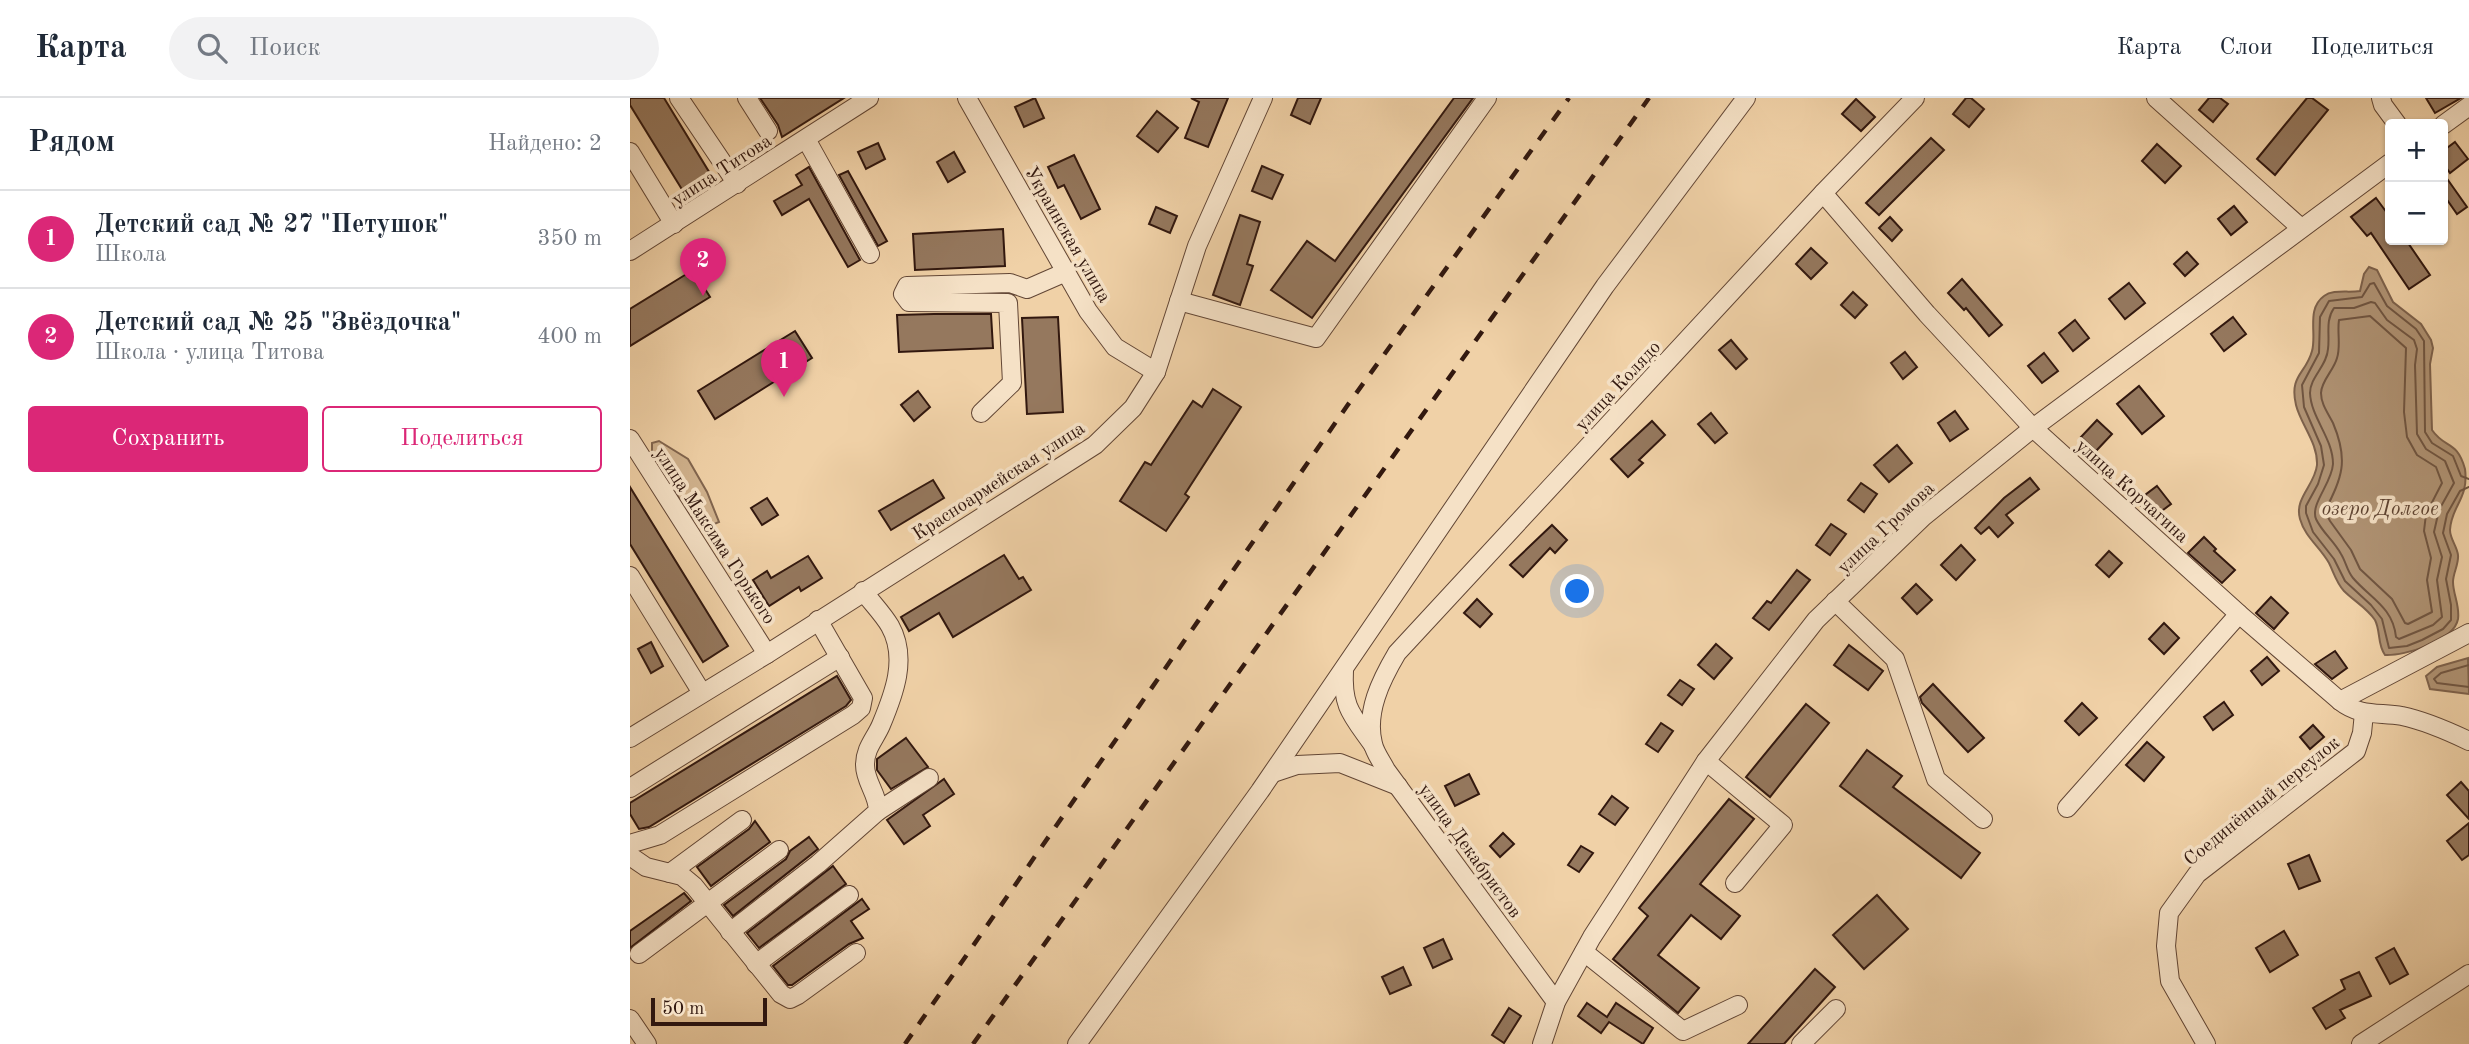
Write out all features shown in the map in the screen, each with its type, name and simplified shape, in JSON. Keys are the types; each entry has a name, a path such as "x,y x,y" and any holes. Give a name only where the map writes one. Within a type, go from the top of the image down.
{"street":[{"path":"679,98 737,184"},
{"path":"747,98 768,131"},
{"name":"улица Титова","path":"630,251 869,98"},
{"name":"Украинская улица","path":"967,98 1088,311 1115,347 1156,372"},
{"name":"Красноармейская улица","path":"630,738 1095,445 1133,408 1156,372 1197,246 1263,98"},
{"path":"1179,301 1317,338 1487,98"},
{"path":"1077,1044 1273,773 1605,286 1746,98"},
{"name":"улица Колядо","path":"1371,714 1382,679 1397,653 1823,193 1915,98"},
{"path":"2156,98 2301,228"},
{"path":"2381,98 2393,119"},
{"path":"2448,121 2469,106"},
{"path":"806,139 870,254"},
{"path":"630,152 674,224"},
{"name":"улица Громова","path":"1542,1044 1556,1002 1584,952 1706,761 1816,620 1923,517 2033,428 2385,167"},
{"name":"улица Корчагина","path":"1823,193 1927,314 2033,428 2239,614 2340,701 2350,709 2364,713 2403,716 2443,728 2469,741"},
{"path":"1027,289 1010,283 907,286 903,294 909,302 1009,303 1027,289 1066,272"},
{"path":"981,413 1012,383 1009,303"},
{"name":"улица Максима Горького","path":"630,439 767,654"},
{"path":"630,576 702,693"},
{"path":"863,592 890,627 897,646 900,669 880,728 869,745 865,765 868,780 878,801 878,811"},
{"path":"1835,601 1895,659 1936,779 1983,818"},
{"path":"2067,808 2239,614"},
{"path":"630,844 660,835 861,708 863,698 818,620"},
{"path":"2340,701 2469,633"},
{"path":"630,788 840,657"},
{"path":"1344,670 1343,692 1347,707 1373,745"},
{"name":"Соединённый переулок","path":"2206,1044 2170,981 2166,946 2169,913 2197,874 2356,751 2362,733 2364,713"},
{"name":"улица Декабристов","path":"1371,714 1373,745 1386,770 1556,1002"},
{"path":"1706,761 1783,825 1735,883"},
{"path":"1273,773 1297,765 1340,763 1398,786"},
{"path":"730,932 818,864 878,811 929,778"},
{"path":"670,873 742,820"},
{"path":"639,954 779,850"},
{"path":"630,856 646,867 682,876 694,886 780,994 790,999 798,996 856,953"},
{"path":"756,964 849,895"},
{"path":"1584,952 1683,1031 1738,1005"},
{"path":"2361,1044 2469,974"},
{"path":"1801,1044 1836,1009"},
{"path":"630,1018 647,1044"}],"shaded area":[{"path":"659,441 688,459 707,492 719,522 705,528 688,514 652,451 652,443"}],"water":[{"name":"озеро Долгое","path":"2369,267 2377,270 2393,302 2421,324 2431,340 2432,430 2458,453 2466,479 2450,530 2458,555 2453,582 2458,609 2455,627 2428,646 2394,655 2385,655 2375,620 2341,588 2329,563 2305,531 2299,511 2317,465 2315,449 2298,412 2294,395 2296,381 2312,351 2315,308 2328,294 2360,291 2364,274"},
{"path":"2468,658 2469,694 2430,689 2426,676 2437,667"}],"building":[{"path":"630,98 664,98 714,180 686,196 630,105"},
{"path":"760,98 844,98 782,137 778,125"},
{"path":"1035,98 1044,118 1024,127 1015,107"},
{"path":"1191,98 1228,98 1208,147 1185,138 1199,102"},
{"path":"1298,98 1321,98 1310,124 1291,115"},
{"path":"1454,98 1473,98 1312,318 1271,290 1307,241 1335,261"},
{"path":"1966,98 1971,98 1984,109 1969,127 1953,114"},
{"path":"2209,98 2220,98 2228,104 2213,122 2199,110"},
{"path":"2307,98 2312,98 2328,110 2275,175 2257,159"},
{"path":"2426,98 2461,98 2435,113"},
{"path":"1856,99 1875,117 1861,131 1842,114"},
{"path":"1157,111 1178,128 1158,152 1137,136"},
{"path":"1931,138 1944,150 1879,215 1866,203"},
{"path":"2455,142 2468,159 2450,173 2448,170 2448,147"},
{"path":"878,143 885,159 866,169 858,152"},
{"path":"2157,144 2181,166 2165,183 2142,161"},
{"path":"954,152 965,172 948,182 937,162"},
{"path":"1074,155 1100,209 1081,219 1064,185 1058,188 1048,167"},
{"path":"1262,166 1283,175 1272,199 1252,191"},
{"path":"809,167 860,260 848,267 809,199 782,215 774,201 802,185 796,175"},
{"path":"848,171 887,241 878,246 839,175"},
{"path":"2448,180 2467,207 2457,214 2448,201"},
{"path":"2376,198 2385,210 2385,245 2409,245 2430,275 2409,289 2371,233 2367,236 2351,217"},
{"path":"2234,206 2247,222 2231,235 2218,219"},
{"path":"1156,207 1177,216 1170,233 1149,224"},
{"path":"1240,215 1260,222 1247,264 1253,266 1240,305 1213,295"},
{"path":"1890,217 1902,230 1892,241 1879,228"},
{"path":"1003,229 1005,266 915,270 913,234"},
{"path":"1811,248 1827,263 1811,279 1796,264"},
{"path":"2187,252 2198,264 2185,276 2174,264"},
{"path":"693,270 710,297 630,346 630,309"},
{"path":"1962,279 2002,325 1989,336 1966,308 1964,310 1948,293"},
{"path":"2129,283 2145,303 2125,319 2109,299"},
{"path":"1853,292 1867,305 1855,318 1841,305"},
{"path":"991,314 993,348 899,352 897,315"},
{"path":"1058,317 1063,412 1027,414 1022,318"},
{"path":"2233,317 2246,334 2224,351 2211,334"},
{"path":"2075,320 2089,338 2073,351 2059,333"},
{"path":"795,331 812,358 715,419 698,391"},
{"path":"1731,340 1747,359 1736,369 1719,350"},
{"path":"1905,352 1917,367 1903,379 1891,363"},
{"path":"2044,353 2058,371 2042,383 2028,366"},
{"path":"2139,386 2164,416 2142,434 2117,404"},
{"path":"1213,389 1241,407 1185,494 1189,497 1166,531 1120,501 1145,462 1151,465 1193,401 1202,407"},
{"path":"918,391 930,407 914,421 901,405"},
{"path":"1955,411 1968,429 1950,441 1938,423"},
{"path":"1711,413 1727,433 1715,443 1698,424"},
{"path":"2097,420 2112,434 2096,451 2081,437"},
{"path":"1652,421 1665,435 1639,460 1643,463 1628,477 1611,459"},
{"path":"1897,445 1912,463 1889,482 1874,465"},
{"path":"2030,478 2039,489 2006,515 2013,523 1998,537 1989,527 1981,534 1975,528 2004,498"},
{"path":"933,480 944,498 891,530 879,511"},
{"path":"1861,483 1877,494 1864,512 1848,500"},
{"path":"2157,486 2171,504 2151,519 2137,501"},
{"path":"630,487 728,646 703,662 630,544"},
{"path":"767,498 778,515 762,525 751,508"},
{"path":"1831,524 1846,534 1830,555 1816,545"},
{"path":"1552,525 1567,540 1555,553 1550,548 1523,577 1510,565"},
{"path":"2204,537 2216,549 2214,551 2235,570 2222,583 2188,553"},
{"path":"1961,545 1975,560 1956,580 1941,565"},
{"path":"2109,551 2122,563 2109,577 2096,565"},
{"path":"1004,555 1019,579 1023,577 1031,590 953,637 939,613 909,631 901,617"},
{"path":"808,556 822,578 801,591 799,587 769,606 753,580 767,571 771,578"},
{"path":"1797,570 1810,580 1769,630 1753,618 1767,601 1771,603"},
{"path":"1916,584 1932,600 1917,614 1902,598"},
{"path":"2271,597 2288,613 2274,629 2256,613"},
{"path":"1477,599 1492,614 1480,627 1464,613"},
{"path":"2164,623 2179,638 2164,654 2149,639"},
{"path":"651,642 663,666 651,673 638,649"},
{"path":"1716,644 1732,658 1714,679 1698,665"},
{"path":"1849,645 1883,671 1868,690 1834,665"},
{"path":"2335,651 2347,668 2332,679 2315,664"},
{"path":"2267,657 2279,671 2262,685 2251,671"},
{"path":"837,676 851,700 846,706 649,827 639,829 630,814 630,803"},
{"path":"1680,680 1694,689 1682,705 1668,695"},
{"path":"1933,684 1984,738 1968,752 1922,703 1920,697"},
{"path":"2224,702 2233,715 2213,730 2204,717"},
{"path":"2082,703 2097,718 2079,735 2065,721"},
{"path":"1806,704 1829,723 1770,797 1746,777"},
{"path":"1661,723 1673,731 1658,752 1646,744"},
{"path":"2313,725 2324,737 2310,749 2300,737"},
{"path":"906,738 928,767 891,789 877,770 877,759"},
{"path":"2147,742 2164,757 2144,781 2126,765"},
{"path":"1867,750 1902,776 1893,787 1980,853 1961,878 1840,786"},
{"path":"1469,774 1479,794 1455,806 1445,786"},
{"path":"944,779 954,794 923,815 930,826 904,844 887,820"},
{"path":"2461,782 2469,791 2469,819 2447,795"},
{"path":"1612,796 1628,808 1615,825 1599,814"},
{"path":"1729,799 1754,819 1700,884 1740,916 1721,939 1691,915 1658,955 1699,988 1678,1013 1613,959 1648,916 1639,908"},
{"path":"755,821 770,842 711,886 697,867 749,829"},
{"path":"2469,823 2469,855 2462,860 2447,841"},
{"path":"1503,833 1514,844 1500,857 1490,846"},
{"path":"809,837 818,849 733,916 724,905 786,859 790,851"},
{"path":"1581,846 1593,853 1579,872 1568,865"},
{"path":"2309,855 2320,881 2299,889 2288,864"},
{"path":"833,866 846,884 759,948 747,933"},
{"path":"684,893 691,901 630,948 630,931"},
{"path":"1877,895 1908,929 1864,969 1833,935"},
{"path":"862,899 869,909 851,921 863,938 849,944 792,985 788,985 773,966"},
{"path":"2284,931 2298,955 2270,972 2256,948"},
{"path":"1443,939 1452,959 1433,968 1424,948"},
{"path":"2394,948 2408,974 2390,984 2376,958"},
{"path":"1403,967 1411,985 1390,994 1382,977"},
{"path":"1815,969 1835,987 1784,1044 1748,1044"},
{"path":"2359,972 2371,996 2340,1010 2345,1018 2326,1029 2313,1008 2345,989 2341,980"},
{"path":"1587,1003 1607,1017 1616,1003 1653,1028 1643,1044 1609,1022 1601,1033 1578,1016"},
{"path":"1509,1008 1521,1016 1504,1043 1492,1035"}],"railway":[{"path":"905,1044 1347,406 1569,98"},
{"path":"973,1044 1649,98"}],"place":[{"name":"Детский сад № 25 \"Звёздочка\"","path":"703,296"},
{"name":"Детский сад № 27 \"Петушок\"","path":"784,397"}]}
